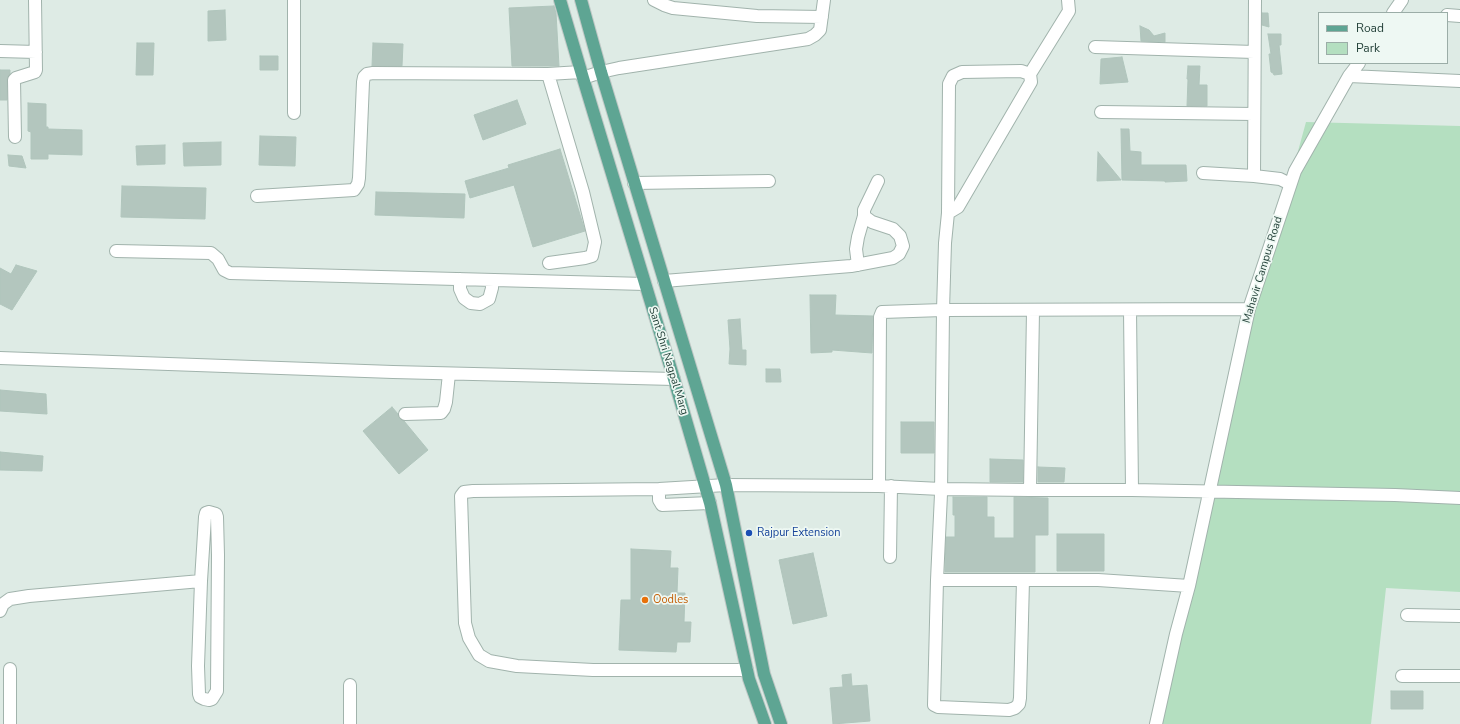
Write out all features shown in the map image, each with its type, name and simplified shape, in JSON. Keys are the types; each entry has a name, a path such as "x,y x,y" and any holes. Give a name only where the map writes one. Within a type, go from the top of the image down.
{"main road":[{"name":"Sant Shri Nagpal Marg","path":"560,0 710,503 749,679 765,724"},
{"name":"Sant Shri Nagpal Marg","path":"581,0 600,72 726,485 764,674 781,724"},
{"path":"568,27 572,31 581,33 584,31 587,22"}],"street":[{"path":"15,137 14,80 36,72 35,0"},
{"path":"294,0 294,113"},
{"path":"654,0 673,8 756,16 822,17"},
{"path":"257,196 354,190 359,178 363,82 364,77 367,74 582,75 808,38 815,35 820,30 824,0"},
{"path":"948,213 958,207 1031,82 1030,74 1068,6 1077,0"},
{"path":"1254,176 1255,0"},
{"path":"1394,12 1402,0"},
{"path":"1448,15 1460,16"},
{"path":"1095,47 1254,52"},
{"path":"0,51 36,52"},
{"name":"Mahavir Campus Road","path":"1156,724 1176,634 1189,586 1249,309 1295,171 1357,64"},
{"path":"1023,580 1019,704 1015,708 1009,710 938,707 934,705 941,489 943,310 945,243 948,213 949,84 953,76 962,72 1020,71 1030,74"},
{"path":"548,74 583,192 595,242 592,256 549,263"},
{"path":"1349,76 1460,81"},
{"path":"1101,112 1254,114"},
{"path":"1203,173 1280,179 1290,184"},
{"path":"634,183 769,181"},
{"path":"858,265 856,249 864,216 864,210 878,181"},
{"path":"664,281 858,265 893,258 899,254 903,246 900,236 893,229 872,222 864,216"},
{"path":"116,251 211,253 218,259 224,270 230,273 645,284"},
{"path":"460,279 460,289 464,298 471,303 480,304 489,299 492,288 492,280"},
{"path":"890,557 885,486 881,314 885,312 943,310 1033,311 1249,309"},
{"path":"1130,310 1132,490"},
{"path":"1030,490 1033,311"},
{"path":"0,358 449,374 674,380"},
{"path":"405,414 441,413 446,402 449,374"},
{"path":"747,670 593,670 517,666 489,661 478,654 469,638 465,624 461,496 464,492 659,489 726,485 885,486 941,489 1132,490 1394,495 1460,498"},
{"path":"659,489 659,500 662,505 710,503"},
{"path":"206,513 212,513 216,514 217,517 217,691 212,699 209,700 200,697 199,694 201,581 205,517 206,513"},
{"path":"937,580 1098,580 1189,586"},
{"path":"0,611 3,604 10,599 29,596 201,581"},
{"path":"1407,615 1460,616"},
{"path":"10,669 10,724"},
{"path":"1402,676 1460,676"},
{"path":"350,685 350,724"}],"green space":[{"path":"1306,122 1460,126 1460,592 1386,588 1371,724 1159,724 1251,323"}],"building":[{"path":"554,6 556,13 559,66 512,66 509,8"},
{"path":"225,10 226,40 208,41 208,11"},
{"path":"1262,13 1268,13 1269,27 1262,25"},
{"path":"1140,26 1149,30 1154,36 1165,33 1165,42 1141,41"},
{"path":"1268,34 1281,34 1281,45 1279,45 1282,74 1274,75 1271,72 1269,54 1271,54"},
{"path":"137,43 154,43 153,75 136,75"},
{"path":"373,43 403,44 402,66 372,66"},
{"path":"260,56 278,56 278,70 260,70"},
{"path":"1122,57 1128,82 1100,84 1101,59"},
{"path":"1188,66 1200,66 1199,85 1207,85 1207,106 1187,106"},
{"path":"0,70 10,70 7,80 7,100 0,100"},
{"path":"517,100 526,124 483,140 474,115"},
{"path":"28,103 46,104 46,127 48,127 48,129 82,130 82,155 48,154 48,159 31,159 31,132 28,131"},
{"path":"1121,129 1129,129 1130,151 1141,152 1141,165 1186,165 1187,181 1165,182 1122,180"},
{"path":"260,136 296,137 295,166 259,165"},
{"path":"221,142 221,165 184,166 183,143"},
{"path":"165,145 165,164 137,165 136,146"},
{"path":"560,149 585,231 533,247 514,185 470,198 465,181 509,168 508,165"},
{"path":"1098,152 1121,180 1097,181"},
{"path":"8,155 22,156 26,168 9,166"},
{"path":"122,186 206,188 205,219 121,217"},
{"path":"376,192 465,194 464,218 375,215"},
{"path":"16,265 37,271 12,310 0,304 0,268 11,274"},
{"path":"810,295 836,295 835,315 873,316 872,353 832,350 832,352 811,353"},
{"path":"740,319 742,350 746,350 746,365 729,364 730,349 728,320"},
{"path":"766,369 780,369 781,382 766,382"},
{"path":"0,390 46,394 47,414 0,411"},
{"path":"392,407 398,414 399,418 404,421 428,450 399,474 363,431"},
{"path":"901,422 934,422 934,453 901,453"},
{"path":"0,452 43,456 42,471 0,470"},
{"path":"990,459 1023,460 1023,482 990,482"},
{"path":"1038,467 1065,468 1064,482 1038,482"},
{"path":"953,497 987,497 987,517 994,517 994,538 1014,538 1014,497 1048,498 1048,535 1035,535 1035,572 945,572 946,537 955,537"},
{"path":"1057,534 1104,534 1104,571 1057,571"},
{"path":"631,549 671,551 670,568 678,568 677,593 685,593 684,622 691,622 690,642 677,642 676,652 619,650 621,600 631,600"},
{"path":"813,553 827,616 793,624 779,560"},
{"path":"851,674 852,686 867,685 870,721 833,724 830,688 843,687 842,675"},
{"path":"1391,691 1423,691 1423,709 1391,709"}],"place":[{"name":"Rajpur Extension","path":"749,533"},
{"name":"Oodles","path":"645,600"}]}
